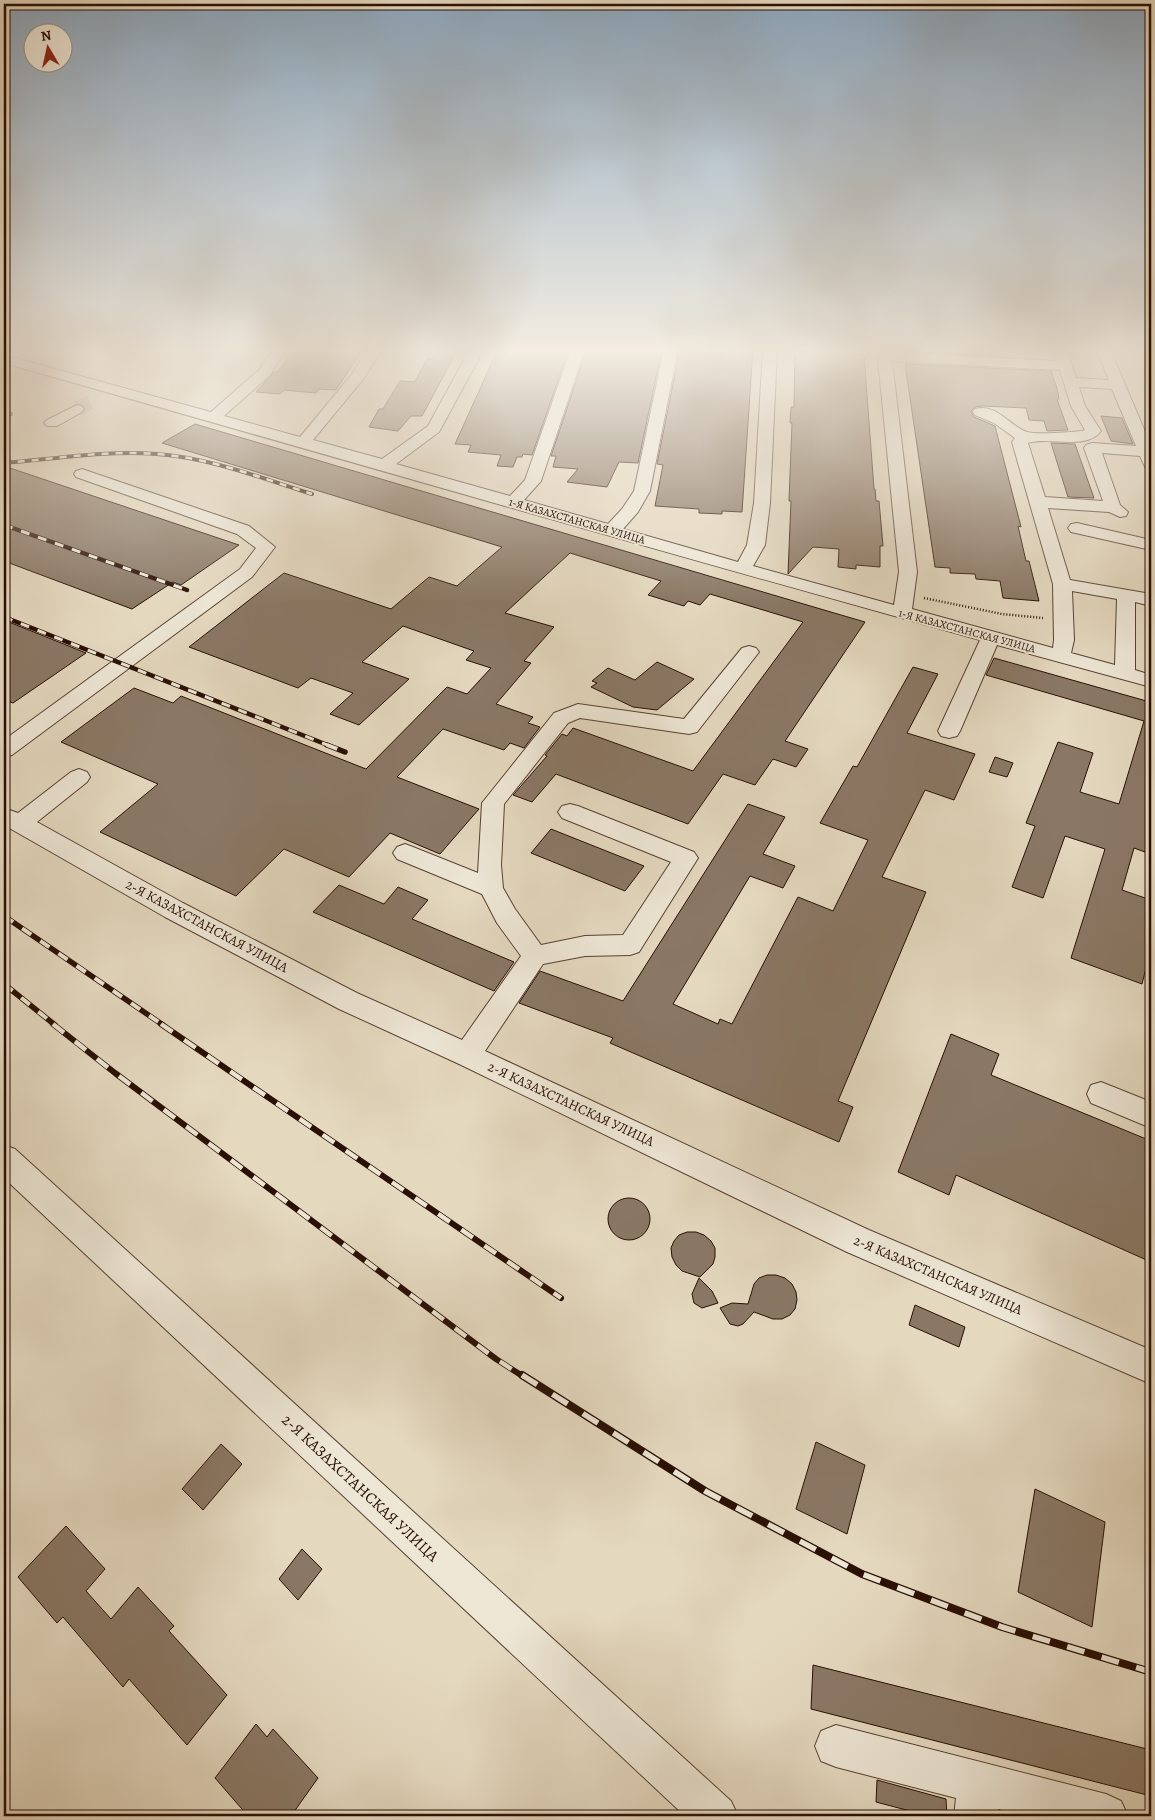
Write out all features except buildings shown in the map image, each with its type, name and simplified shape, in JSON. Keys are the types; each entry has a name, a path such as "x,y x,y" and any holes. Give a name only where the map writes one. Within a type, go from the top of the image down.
{"street":[{"name":"1-Я КАЗАХСТАНСКАЯ УЛИЦА","path":"272,434 743,569 1151,681"},
{"path":"303,443 310,434"},
{"path":"384,465 428,434"},
{"path":"513,503 533,481 549,434"},
{"path":"611,531 630,512 642,492 654,434"},
{"path":"743,569 756,545 762,503 766,434"},
{"path":"893,434 908,572 902,613"},
{"path":"1019,434 1025,437 1075,437 1089,434"},
{"path":"1140,434 1150,456"},
{"path":"1025,437 1020,442 1062,584 1064,640 1060,656"},
{"path":"1038,502 1117,510 1092,448 1150,456"},
{"path":"4,750 246,573 266,547 244,530 82,474"},
{"path":"1077,528 1151,545"},
{"path":"1062,584 1151,600"},
{"path":"1124,674 1126,595"},
{"path":"950,731 991,637"},
{"path":"535,956 506,916 491,888 489,865 493,803 561,718 578,711 689,728 749,652"},
{"path":"12,819 79,777"},
{"path":"467,1055 535,956 584,946 630,945 686,858 570,812"},
{"name":"2-Я КАЗАХСТАНСКАЯ УЛИЦА","path":"12,819 174,910 348,1001 467,1055 858,1241 1151,1367"},
{"path":"405,853 491,888"},
{"path":"1101,1094 1151,1115"},
{"name":"2-Я КАЗАХСТАНСКАЯ УЛИЦА","path":"4,1160 716,1816"},
{"path":"836,1746 977,1800 1106,1816"}],"path":[{"path":"906,594 1002,614 1064,620"}],"railway":[{"path":"4,463 119,453 177,456 216,464 312,494"},
{"path":"4,525 187,590"},
{"path":"4,617 330,746"},
{"path":"327,745 345,752"},
{"path":"4,916 163,1025"},
{"path":"4,984 55,1025"},
{"path":"53,1024 115,1073 496,1359 524,1377"},
{"path":"161,1024 561,1298"},
{"path":"522,1375 705,1491 862,1574 1002,1627 1151,1672"}]}
